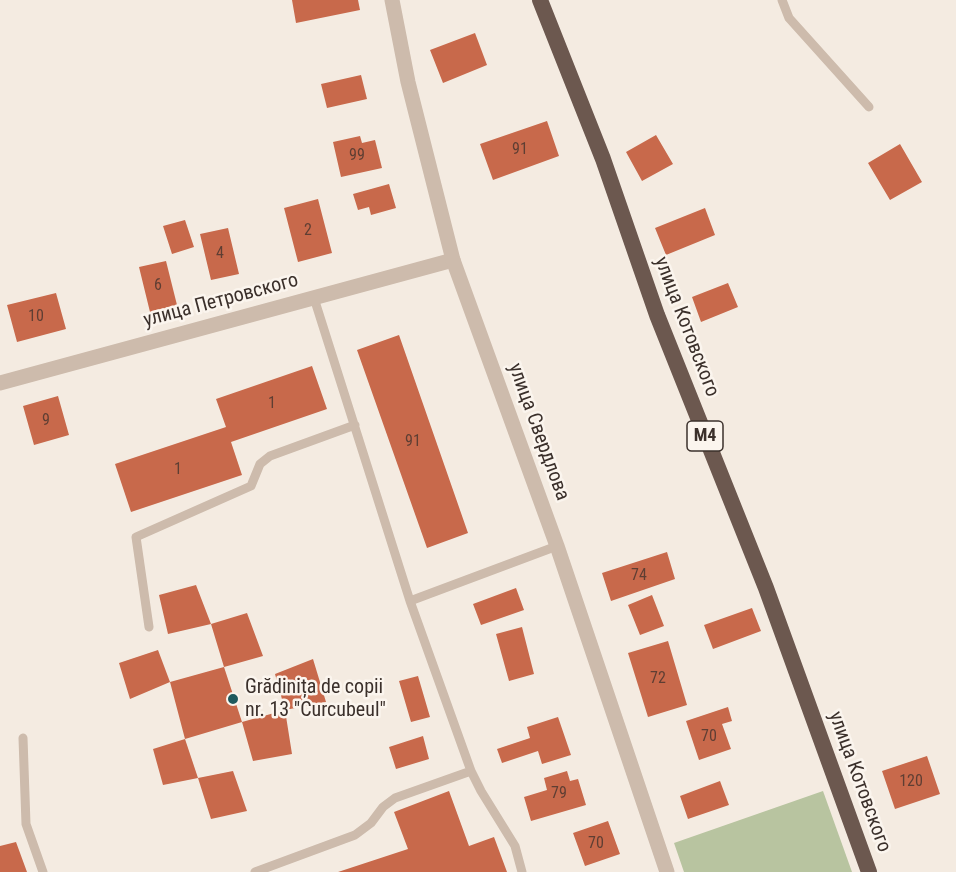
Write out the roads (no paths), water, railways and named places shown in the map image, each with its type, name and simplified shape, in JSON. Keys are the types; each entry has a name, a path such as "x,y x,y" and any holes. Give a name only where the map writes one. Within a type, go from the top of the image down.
{"highway":[{"name":"улица Котовского","path":"540,0 603,159 657,315 766,588 869,872"}],"street":[{"name":"улица Свердлова","path":"392,0 408,82 453,260 557,546 666,872"},
{"name":"улица Петровского","path":"0,383 453,260"}],"lane":[{"path":"782,0 789,18 869,107"},
{"path":"314,298 410,601 471,771 480,791 514,846 522,872"},
{"path":"149,627 136,537 251,486 260,464 270,456 355,425"},
{"path":"410,601 557,546"},
{"path":"23,738 26,824 43,872"},
{"path":"255,872 355,835 371,823 383,807 395,798 471,771"}],"place":[{"name":"Grădinița de copii nr. 13 \"Curcubeul\"","path":"233,699"}]}
